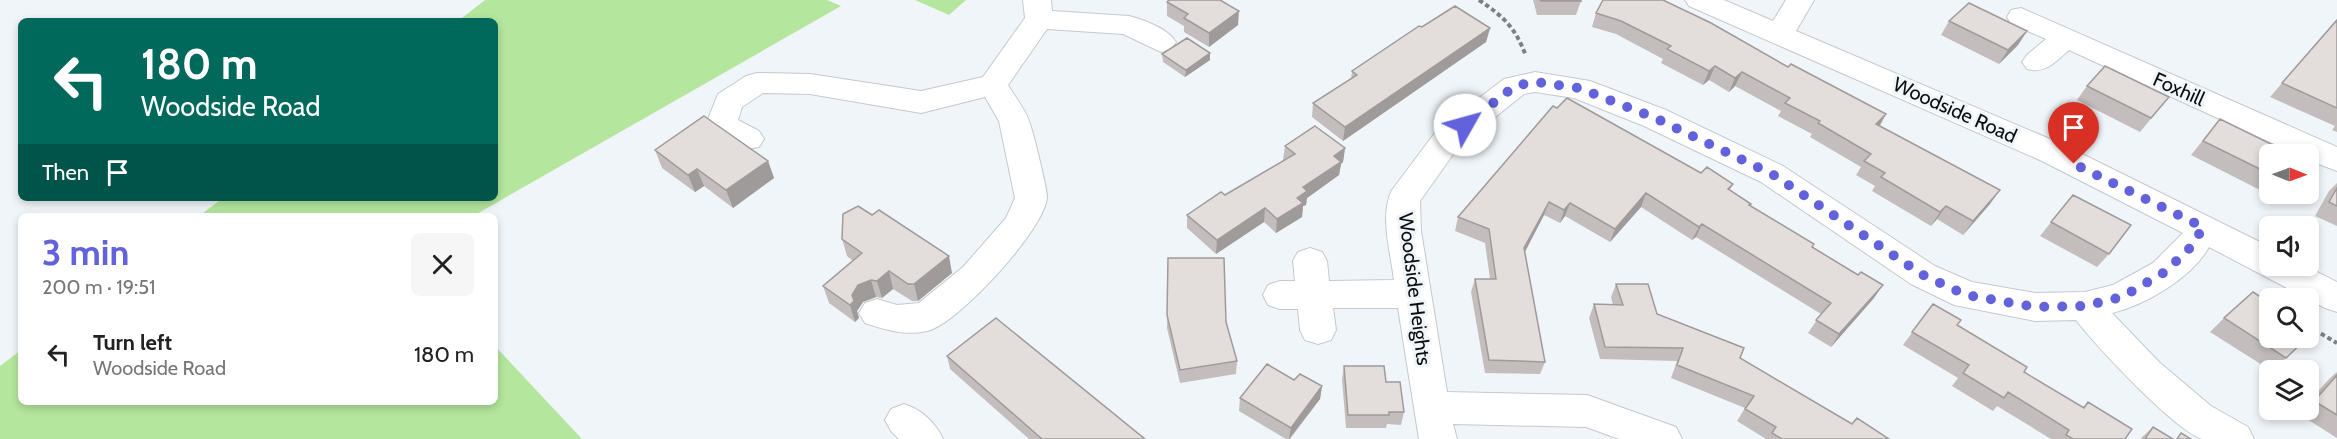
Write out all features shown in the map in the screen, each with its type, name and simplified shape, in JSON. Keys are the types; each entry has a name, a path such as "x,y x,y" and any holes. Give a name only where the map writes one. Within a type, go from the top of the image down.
{"street":[{"name":"Woodside Road","path":"1699,0 2053,153 2259,256"},
{"path":"1779,34 1800,0"},
{"path":"748,139 721,124 729,100 757,83 810,84 921,102 993,85 1038,9 1129,25 1161,42"},
{"name":"Foxhill","path":"2021,17 2337,160"},
{"path":"2037,62 2066,38"},
{"name":"Woodside Heights","path":"1663,439 1587,411 1434,424 1404,231 1404,199 1448,138 1515,86 1535,82 1579,88 1655,118 1772,174 1923,275 1966,295 2035,307 2085,306 2122,297 2165,272 2193,245 2203,227"},
{"path":"877,313 897,319 927,317 975,276 1020,225 1031,198 1014,121 993,85"},
{"path":"1310,261 1318,330"},
{"path":"2294,276 2337,298"},
{"path":"1280,295 1414,294"},
{"path":"2085,306 2146,373 2198,417 2235,439"}],"path":[{"path":"1479,0 1507,18 1519,35 1535,82"},
{"path":"2319,332 2337,343"}],"green space":[{"path":"485,0 827,0 841,6 478,213 203,213 219,201 498,201 498,18 462,18"},
{"path":"915,0 966,0 949,15"},
{"path":"498,349 582,439 0,439 0,366 18,352 18,405 498,405"}],"building":[{"path":"1169,0 1220,0 1239,11 1209,33 1184,18 1188,14 1167,2"},
{"path":"1580,0 1581,1 1541,1"},
{"path":"1603,0 1663,0 1711,23 1788,67 1791,64 1886,114 1876,124 2000,190 1973,221 1946,206 1940,212 1881,177 1885,173 1864,161 1871,154 1818,123 1820,121 1785,103 1790,98 1742,72 1735,78 1715,66 1709,71 1667,49 1671,46 1621,21 1596,13"},
{"path":"1969,3 2027,31 2008,50 1949,21"},
{"path":"1455,6 1490,28 1345,127 1313,103 1357,75 1352,71 1419,26 1422,27"},
{"path":"2337,20 2337,108 2282,83"},
{"path":"1187,38 1210,53 1186,70 1162,54"},
{"path":"2105,66 2169,97 2151,118 2087,86"},
{"path":"1567,98 1701,173 1707,167 1733,184 1728,189 1751,204 1749,205 1814,244 1812,247 1858,275 1861,272 1883,285 1839,334 1816,320 1831,303 1702,224 1699,227 1646,193 1615,229 1570,203 1564,210 1549,202 1524,248 1545,362 1489,360 1475,279 1496,279 1489,229 1458,217 1553,106 1557,108"},
{"path":"704,116 768,161 726,190 697,169 688,175 655,150"},
{"path":"2220,119 2271,144 2259,144 2259,169 2203,141"},
{"path":"1315,126 1345,148 1334,156 1341,162 1303,187 1307,191 1297,198 1303,203 1277,219 1265,208 1217,240 1187,215 1221,192 1225,195 1295,154 1285,146"},
{"path":"2337,188 2337,206 2329,202"},
{"path":"2073,195 2131,225 2109,254 2051,222"},
{"path":"858,206 872,215 879,210 949,256 914,284 908,284 889,271 877,281 871,280 858,285 852,295 854,301 850,305 823,286 862,253 842,239 843,214"},
{"path":"1168,258 1224,258 1226,322 1237,361 1180,370 1167,315"},
{"path":"1616,284 1648,284 1657,314 1744,348 1740,358 1852,424 1857,418 1889,439 1782,439 1772,433 1776,427 1745,409 1754,396 1677,365 1683,348 1605,347 1594,304 1623,305"},
{"path":"2253,292 2259,296 2259,341 2224,318"},
{"path":"1933,304 1961,320 1957,325 2027,367 2024,372 2084,408 2088,402 2132,429 2125,439 2073,439 2066,435 2069,430 2008,392 2004,398 1963,373 1969,365 1912,332"},
{"path":"996,318 1145,439 1042,439 947,356"},
{"path":"2270,348 2296,348 2286,358"},
{"path":"1267,364 1294,380 1300,374 1322,386 1291,428 1240,398"},
{"path":"1344,366 1384,366 1386,382 1400,382 1404,412 1389,412 1389,415 1348,415"},
{"path":"2337,375 2337,415 2319,404 2319,395"},
{"path":"2153,427 2173,439 2145,439"},
{"path":"2181,433 2191,439 2177,439"}],"route":[{"path":"1465,125 1515,86 1535,82 1579,88 1655,118 1772,174 1923,275 1966,295 2035,307 2085,306 2122,297 2165,272 2193,245 2203,227 2074,164"}]}
